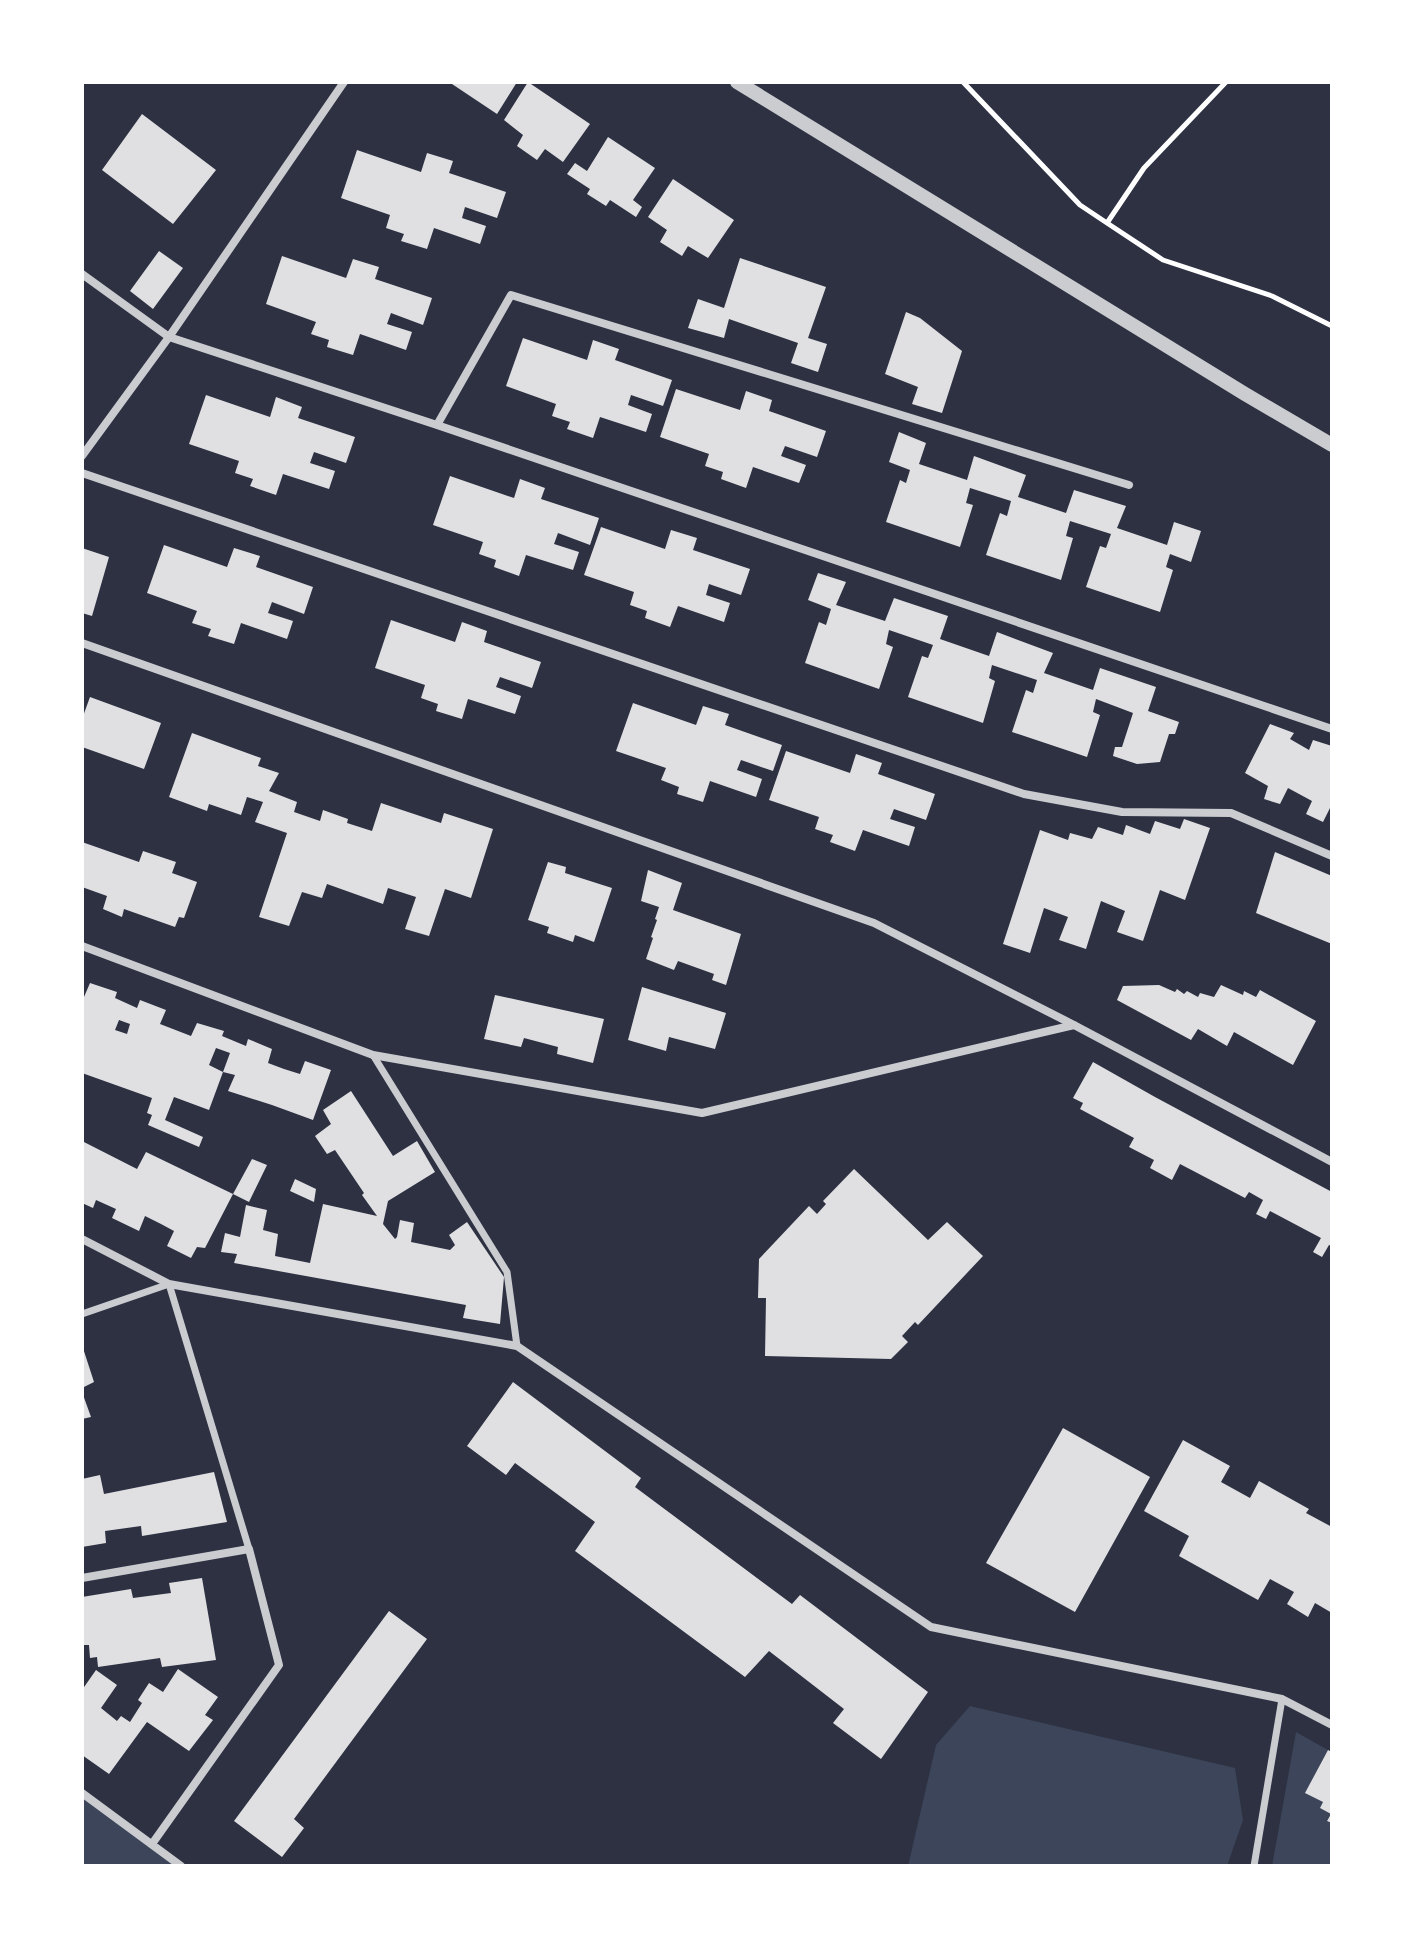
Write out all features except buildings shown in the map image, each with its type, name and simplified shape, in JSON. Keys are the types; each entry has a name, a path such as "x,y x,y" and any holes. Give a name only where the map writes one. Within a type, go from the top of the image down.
{"street":[{"path":"82,456 169,337 344,82"},
{"path":"737,82 1332,445"},
{"path":"82,274 169,337 1332,729"},
{"path":"437,425 511,295 1129,485"},
{"path":"82,473 1024,794 1122,812 1231,813 1332,856"},
{"path":"82,643 874,923 1332,1162"},
{"path":"82,946 373,1055 702,1113 1074,1025"},
{"path":"373,1055 507,1272 517,1346"},
{"path":"82,1239 169,1284 517,1346 931,1627 1282,1699 1332,1725"},
{"path":"82,1314 169,1284"},
{"path":"152,1844 279,1665 249,1549 169,1284"},
{"path":"82,1578 249,1549"},
{"path":"1254,1866 1282,1699"},
{"path":"82,1793 181,1866"}],"path":[{"path":"963,82 1080,205 1107,223 1163,260 1272,296 1332,326"},
{"path":"1107,223 1144,168 1226,82"}],"shaded area":[{"path":"970,1706 1235,1768 1243,1820 1227,1866 908,1866 936,1745"},
{"path":"1296,1732 1328,1750 1306,1793 1323,1802 1320,1808 1331,1814 1327,1820 1332,1823 1332,1866 1272,1866"},
{"path":"82,1793 181,1866 82,1866"}]}
